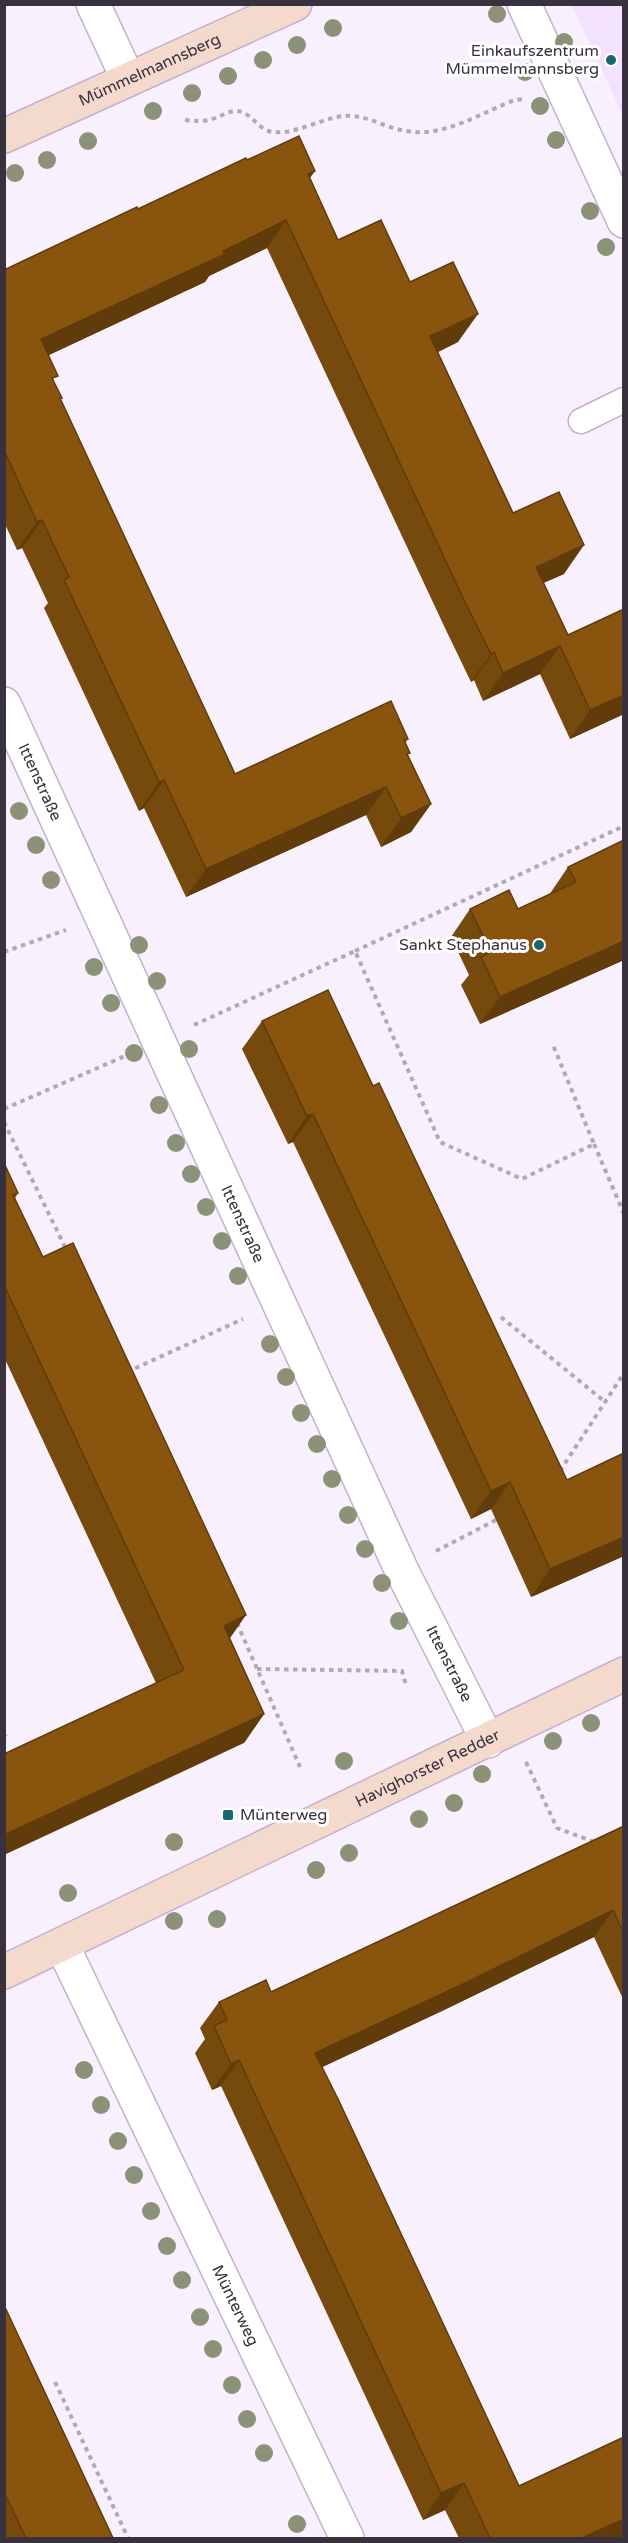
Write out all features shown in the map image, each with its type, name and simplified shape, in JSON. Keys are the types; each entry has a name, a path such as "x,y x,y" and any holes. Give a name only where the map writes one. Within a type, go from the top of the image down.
{"street":[{"path":"93,4 128,79"},
{"name":"Mümmelmannsberg","path":"4,136 295,4"},
{"path":"524,4 624,222"},
{"name":"Ittenstraße","path":"4,704 401,1569 499,1735"},
{"name":"Havighorster Redder","path":"4,1972 624,1674"},
{"name":"Münterweg","path":"62,1945 347,2538"}],"lane":[{"path":"581,421 624,400"}],"path":[{"path":"185,120 199,122 214,119 228,112 240,111 273,133 339,116 356,115 405,131 426,133 450,127 514,100 543,97 563,90"},
{"path":"4,1109 160,1041 624,826"},
{"path":"4,952 103,918"},
{"path":"355,951 440,1142 522,1179 594,1144"},
{"path":"553,1045 624,1214"},
{"path":"4,1122 71,1258"},
{"path":"122,1362 127,1373 279,1302"},
{"path":"501,1317 604,1401"},
{"path":"558,1475 624,1373"},
{"path":"401,1569 496,1520"},
{"path":"233,1614 300,1767"},
{"path":"257,1669 402,1671 406,1685"},
{"path":"499,1735 557,1828 601,1844"},
{"path":"55,2382 128,2538"}],"shaded area":[{"name":"Einkaufszentrum Mümmelmannsberg","path":"572,5 623,5 623,116"}],"building":[{"path":"299,136 315,171 308,174 338,240 381,220 410,282 453,262 478,314 430,336 513,513 559,492 584,545 536,567 568,635 624,609 624,695 590,710 560,646 503,673 494,652 491,654 464,600 286,220 223,251 225,254 41,339 58,376 52,378 62,398 60,398 235,774 391,701 408,739 404,740 410,753 407,754 431,804 401,818 386,787 206,869 164,780 159,782 64,580 69,577 42,520 37,522 4,450 4,270 137,207 138,209 246,158 247,160"},
{"name":"Sankt Stephanus","path":"624,840 624,941 500,997 481,957 491,952 470,909 509,890 518,909 576,882 568,867"},
{"path":"328,990 373,1086 379,1083 567,1480 624,1453 624,1537 550,1569 510,1482 491,1491 313,1114 307,1116 262,1021"},
{"path":"4,1163 18,1193 13,1195 43,1257 73,1243 246,1615 224,1626 264,1714 4,1835 4,1754 184,1670 4,1285"},
{"path":"624,1826 624,1934 613,1910 463,1984 315,2053 519,2486 624,2437 624,2519 582,2538 490,2538 464,2483 441,2493 239,2060 231,2064 214,2026 227,2020 219,2002 266,1980 271,1992"},
{"path":"4,2305 113,2538 26,2538 4,2492"}],"place":[{"name":"Einkaufszentrum Mümmelmannsberg","path":"611,60"},
{"name":"Sankt Stephanus","path":"539,945"},
{"name":"Münterweg","path":"228,1815"}]}
